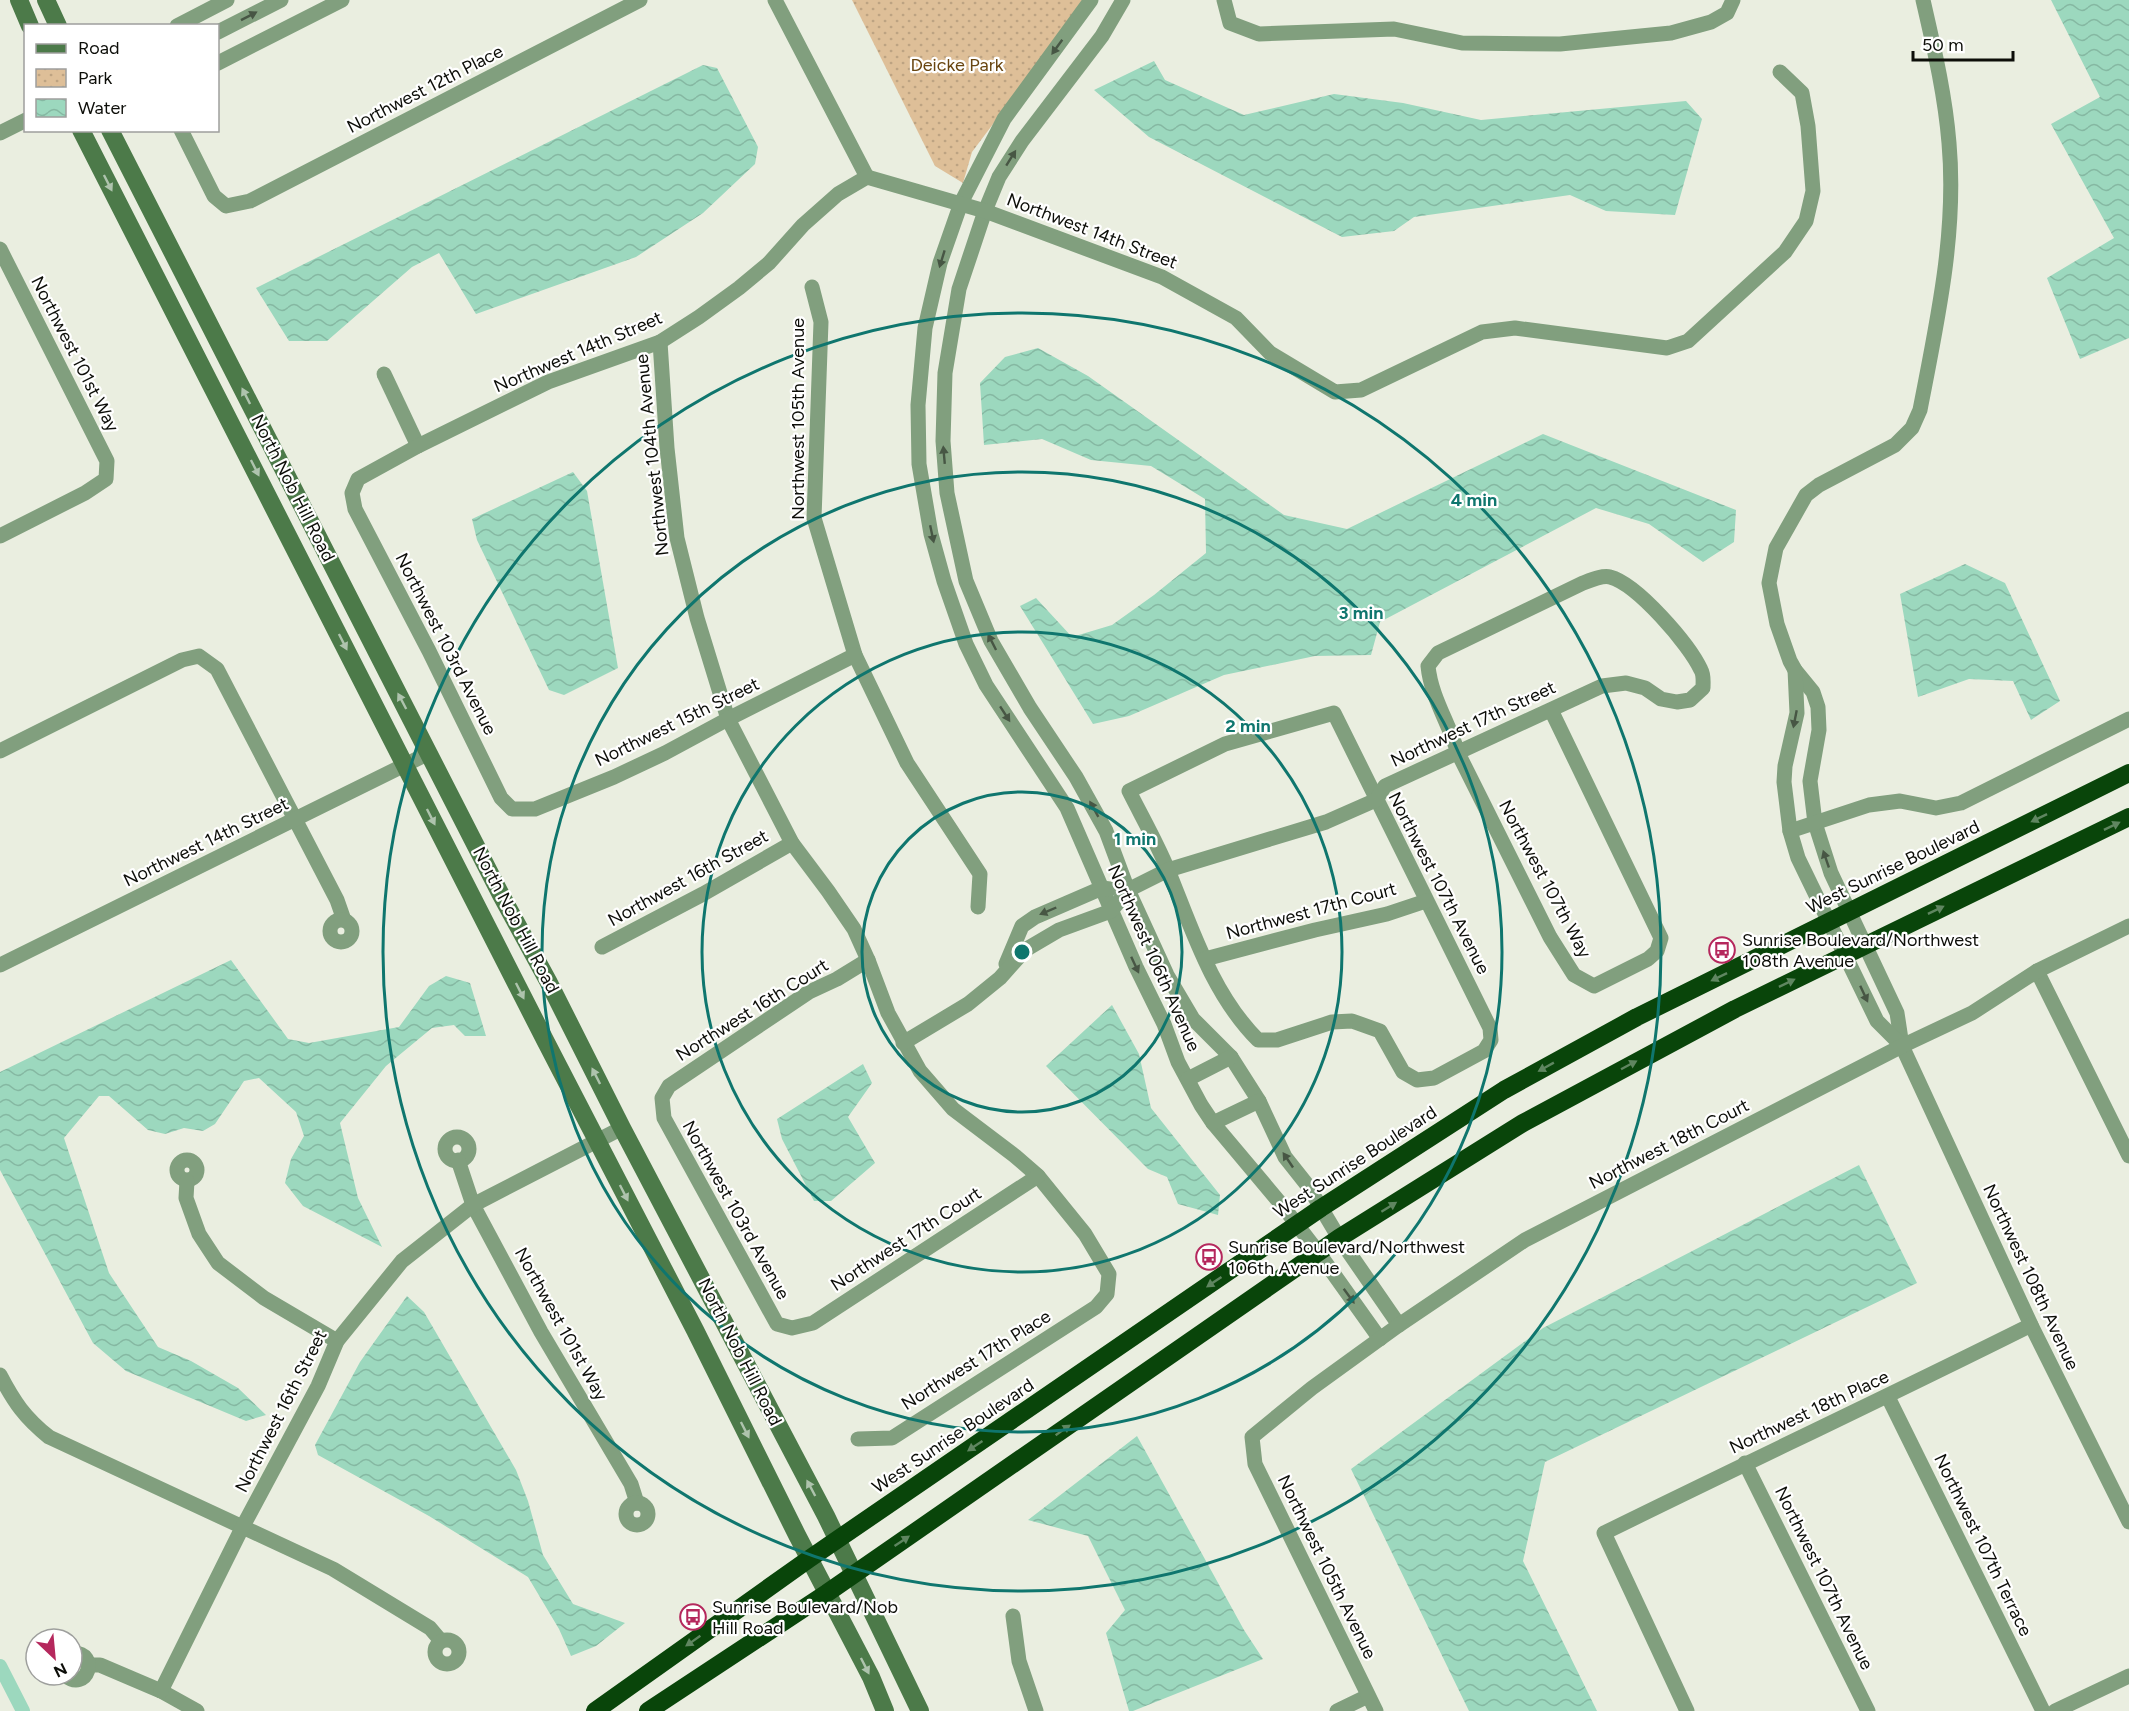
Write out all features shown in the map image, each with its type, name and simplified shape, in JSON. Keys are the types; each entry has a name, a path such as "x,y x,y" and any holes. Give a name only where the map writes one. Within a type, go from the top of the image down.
{"highway":[{"name":"West Sunrise Boulevard","path":"595,1711 809,1559 1297,1225 1504,1090 1637,1017 2129,773"},
{"path":"648,1711 827,1593 1318,1252 1523,1123 1714,1019 2129,817"}],"main road":[{"path":"18,0 29,24"},
{"path":"46,0 57,24"},
{"name":"North Nob Hill Road","path":"82,132 695,1330 809,1559 871,1677 885,1711"},
{"name":"North Nob Hill Road","path":"111,132 501,894 838,1541 920,1711"}],"street":[{"path":"181,24 226,0"},
{"path":"219,31 281,0"},
{"path":"219,62 342,0"},
{"name":"Northwest 12th Place","path":"182,132 214,196 226,206 250,201 640,0"},
{"path":"775,0 867,177"},
{"name":"Northwest 106th Avenue","path":"1091,0 1004,119 961,203 940,263 925,328 918,405 919,464 931,534 944,581 966,644 986,685 1067,808 1111,911 1164,1024 1178,1062 1213,1123 1318,1252 1380,1339"},
{"name":"Northwest 106th Avenue","path":"1123,0 1102,36 1022,141 999,177 985,211 958,289 945,374 944,451 947,493 966,581 991,641 1030,708 1076,777 1106,831 1128,890 1167,975 1193,1019 1231,1057 1259,1101 1285,1157 1308,1186 1339,1238 1399,1326"},
{"path":"1224,0 1230,23 1259,34 1394,29 1462,43 1560,44 1671,33 1712,22 1730,7"},
{"name":"Northwest 108th Avenue","path":"1902,1046 1877,1021 1798,858 1790,831 1784,782 1785,766 1797,713 1794,670 1777,624 1769,583 1776,548 1806,495 1819,485 1895,445 1912,428 1920,410 1944,283 1950,205 1949,145 1942,85 1923,0"},
{"name":"Northwest 14th Street","path":"352,493 358,479 418,446 548,382 660,342 739,288 769,263 803,225 829,202 867,177 985,211 1162,277 1236,318 1270,352 1335,392 1361,390 1482,332 1515,328 1667,348 1688,341 1785,252 1806,221 1813,191 1808,126 1802,93 1780,72"},
{"path":"0,133 24,121"},
{"name":"Northwest 101st Way","path":"0,249 107,460 106,479 85,493 0,536"},
{"name":"Northwest 105th Avenue","path":"812,287 821,322 814,518 855,655 907,763 980,874 978,907"},
{"name":"Northwest 104th Avenue","path":"660,342 667,448 677,538 697,618 728,719 792,843 854,929 888,1013 920,1071 952,1109 1016,1156 1038,1176 1085,1234 1109,1274 1107,1294"},
{"path":"384,374 418,446"},
{"name":"Northwest 103rd Avenue","path":"352,493 355,509 429,651 501,798 512,810"},
{"name":"Northwest 107th Way","path":"1551,710 1661,938 1657,951 1648,959 1594,986 1574,975 1550,937 1458,753 1453,735 1430,683 1428,666 1438,653 1583,583 1608,576 1621,582 1656,610 1688,648 1702,672 1703,688"},
{"name":"Northwest 15th Street","path":"512,810 535,809 614,777 855,655"},
{"path":"0,751 182,660 199,656 217,669 337,900 344,920"},
{"name":"Northwest 108th Avenue","path":"1794,670 1813,692 1818,707 1819,730 1810,781 1815,823 1832,873 1897,1013 1902,1046 2031,1325 2129,1522"},
{"name":"Northwest 17th Street","path":"1111,911 1128,890 1168,870 1326,822 1376,800 1385,786 1602,686 1626,683 1645,688 1661,699 1677,702 1690,700 1703,688"},
{"name":"Northwest 107th Avenue","path":"1168,870 1129,791 1226,744 1334,712 1490,1028 1491,1040 1484,1051 1434,1078 1417,1080 1403,1072 1380,1031 1352,1021 1332,1022 1277,1040 1258,1040 1243,1025 1219,991 1205,959"},
{"path":"1790,831 1869,805 1900,801 1936,808 1961,803 2129,719"},
{"name":"Northwest 14th Street","path":"0,965 429,753"},
{"name":"Northwest 16th Street","path":"602,947 704,894 792,843"},
{"path":"1168,870 1175,892 1205,959"},
{"path":"1000,978 1022,926 1035,917 1102,888 1128,890"},
{"name":"Northwest 17th Court","path":"1205,959 1387,914 1426,901"},
{"path":"903,1043 968,1004 1000,978 1025,950 1059,930 1111,911"},
{"name":"Northwest 18th Court","path":"1252,1437 1312,1388 1525,1239 1902,1046 1972,1013 2037,971 2129,926"},
{"name":"Northwest 16th Court","path":"662,1098 669,1086 809,992 837,979 868,960"},
{"path":"2037,971 2129,1156"},
{"name":"Northwest 106th Avenue","path":"1188,1079 1231,1057"},
{"name":"Northwest 103rd Avenue","path":"662,1098 664,1118 777,1324 792,1328"},
{"path":"1213,1123 1259,1101"},
{"name":"Northwest 16th Street","path":"161,1691 242,1528 318,1386 337,1341 402,1261 473,1205 622,1128"},
{"name":"Northwest 101st Way","path":"458,1160 473,1205 541,1332 631,1484 637,1503"},
{"name":"Northwest 17th Court","path":"792,1328 813,1323 1038,1176"},
{"path":"187,1181 186,1198 199,1234 218,1263 264,1298 337,1341"},
{"name":"Northwest 17th Place","path":"858,1439 892,1437 1096,1308 1107,1294"},
{"name":"Northwest 18th Place","path":"1687,1711 1604,1533 2031,1325"},
{"path":"0,1375 11,1396 29,1421 49,1437 333,1569 430,1628 441,1641"},
{"name":"Northwest 107th Terrace","path":"1888,1396 2043,1711"},
{"name":"Northwest 105th Avenue","path":"1252,1437 1255,1464 1376,1711"},
{"name":"Northwest 107th Avenue","path":"1745,1463 1868,1711"},
{"path":"1013,1616 1019,1661 1036,1711"},
{"path":"84,1658 89,1665"},
{"path":"89,1665 100,1665 161,1691 197,1711"},
{"path":"84,1676 89,1665"},
{"path":"2055,1711 2129,1676"},
{"path":"1337,1711 1368,1696"}],"green space":[{"name":"Deicke Park","path":"852,0 1086,0 972,152 963,183 935,166"}],"water":[{"path":"2051,0 2129,0 2129,338 2080,359 2047,278 2114,238 2051,124 2100,97"},
{"path":"1154,61 1165,80 1244,115 1334,94 1403,103 1481,120 1686,101 1702,119 1675,215 1606,211 1570,195 1414,217 1394,231 1342,237 1149,137 1094,90"},
{"path":"703,65 717,68 758,147 755,164 703,213 636,257 476,314 439,253 412,267 327,341 289,341 256,288"},
{"path":"1038,348 1088,376 1284,515 1347,529 1543,434 1736,510 1734,542 1703,562 1649,524 1596,508 1380,622 1371,655 1315,656 1224,675 1129,716 1093,724 1020,606 1036,598 1072,637 1112,625 1206,553 1205,499 1151,466 1091,460 1042,439 984,445 980,383 1005,357"},
{"path":"573,472 587,491 618,668 564,695 549,690 477,540 472,519"},
{"path":"1965,564 2005,583 2060,701 2031,720 2013,681 1969,679 1918,697 1900,594"},
{"path":"231,960 288,1039 309,1043 399,1027 429,986 446,976 470,983 486,1036 465,1036 454,1025 432,1028 386,1066 340,1123 358,1198 382,1247 303,1206 285,1183 291,1159 304,1136 296,1112 259,1078 244,1081 215,1124 203,1131 184,1128 165,1134 148,1130 109,1096 99,1096 64,1138 109,1273 158,1347 191,1361 238,1388 266,1415 246,1421 126,1371 93,1343 0,1170 0,1072"},
{"path":"1112,1005 1139,1054 1151,1108 1220,1195 1218,1215 1178,1204 1167,1177 1148,1169 1046,1066"},
{"path":"863,1064 872,1083 848,1117 875,1163 831,1201 814,1201 782,1139 777,1119"},
{"path":"1859,1165 1917,1283 1545,1462 1523,1561 1597,1711 1469,1711 1351,1469 1543,1328"},
{"path":"407,1296 424,1312 516,1470 528,1501 543,1555 573,1604 625,1623 596,1646 571,1656 559,1629 528,1577 429,1516 318,1455 315,1445 360,1362"},
{"path":"1137,1436 1244,1630 1263,1659 1129,1711 1106,1633 1125,1610 1088,1536 1028,1520"}],"waterway":[{"path":"0,1666 23,1711"}],"place":[{"name":"Sunrise Boulevard/Northwest 108th Avenue","path":"1722,950"},
{"name":"Sunrise Boulevard/Northwest 106th Avenue","path":"1209,1257"},
{"name":"Sunrise Boulevard/Nob Hill Road","path":"693,1617"}]}
